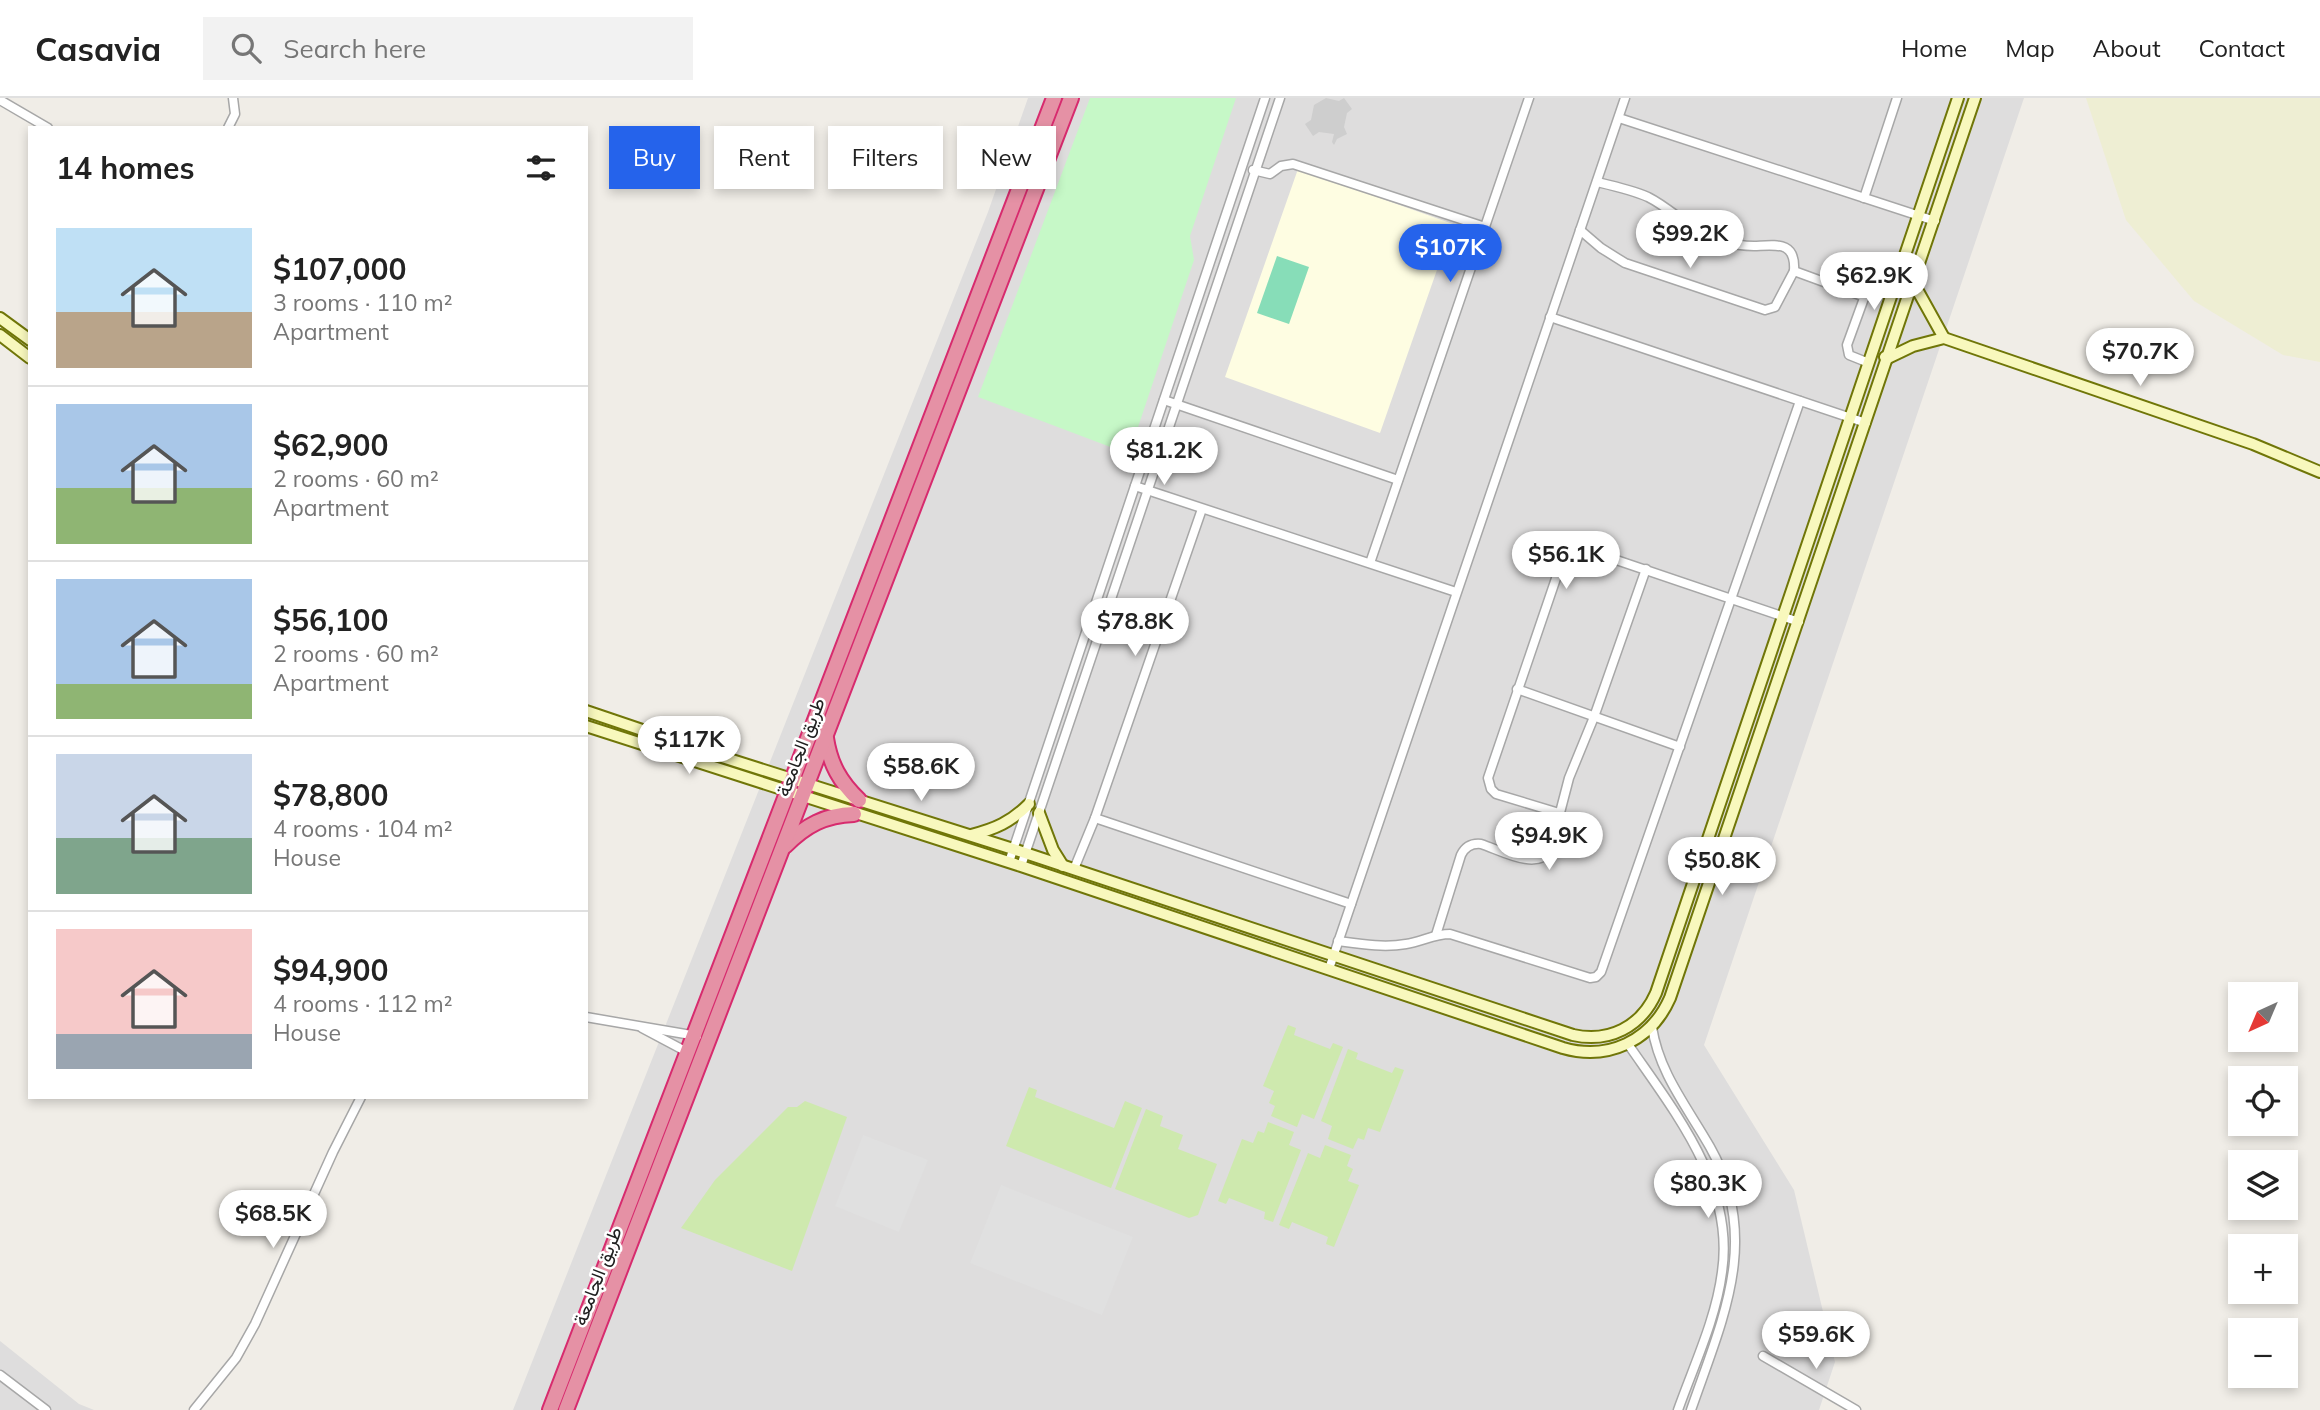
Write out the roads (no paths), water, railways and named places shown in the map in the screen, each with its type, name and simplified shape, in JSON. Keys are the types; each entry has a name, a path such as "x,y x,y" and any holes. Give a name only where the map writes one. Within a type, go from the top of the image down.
{"highway":[{"name":"طريق الجامعة","path":"702,1038 790,785 1054,98"},
{"name":"طريق الجامعة","path":"550,1410 782,849 1071,98"},
{"path":"953,360 968,365"},
{"path":"848,631 864,636"},
{"path":"782,849 797,834 821,819 857,807 833,765 826,734"},
{"name":"طريق الجامعة","path":"566,1410 695,1055"}],"street":[{"path":"229,126 235,114 233,98"},
{"path":"1009,862 1265,98"},
{"path":"1021,866 1280,98"},
{"path":"1370,564 1529,98"},
{"path":"1329,969 1625,98"},
{"path":"1864,198 1897,98"},
{"path":"857,807 970,835 1573,1035 1600,1037 1621,1031 1641,1017 1656,993 1958,98"},
{"path":"588,712 1009,862 1563,1048 1601,1052 1628,1044 1652,1027 1670,998 1975,98"},
{"path":"0,100 45,126"},
{"path":"1619,118 1935,222"},
{"path":"1242,166 1270,174 1293,163 1485,227"},
{"path":"1580,230 1601,248 1625,262 1765,310 1775,307 1794,271 1795,258 1789,250 1780,246 1735,244 1718,240 1699,232 1650,198 1597,182"},
{"path":"1901,266 1888,262 1878,264 1875,268 1847,350 1853,358 1888,358 1913,346 1944,338 2253,444 2320,472"},
{"path":"1794,271 1865,297"},
{"path":"1897,278 1914,284 1944,338"},
{"path":"1550,317 1866,424"},
{"path":"0,318 28,339"},
{"path":"0,335 28,356"},
{"path":"1164,400 1398,480"},
{"path":"1338,941 1395,946 1436,935 1456,936 1590,978 1597,977 1681,747 1800,401"},
{"path":"1135,486 1457,592"},
{"path":"1074,869 1095,817 1202,509"},
{"path":"1559,813 1500,795 1489,785 1489,774 1566,549 1575,546 1799,622"},
{"path":"1436,935 1465,848 1480,844 1529,860 1542,860 1550,851 1576,757 1594,717 1646,569"},
{"path":"1517,689 1681,747"},
{"path":"588,727 790,785"},
{"path":"970,835 1003,825 1029,804"},
{"path":"1039,813 1053,850 1063,866"},
{"path":"1095,817 1351,904"},
{"path":"588,1017 702,1038"},
{"path":"1641,1017 1652,1027 1663,1067 1717,1161 1728,1189 1735,1219 1735,1264 1730,1294 1691,1410"},
{"path":"633,1024 695,1055"},
{"path":"1600,1037 1601,1052"},
{"path":"1628,1044 1700,1157 1717,1193 1722,1219 1724,1246 1720,1286 1678,1410"},
{"path":"194,1410 236,1359 255,1324 360,1099"},
{"path":"1763,1356 1856,1410"},
{"path":"0,1375 45,1410"}]}
